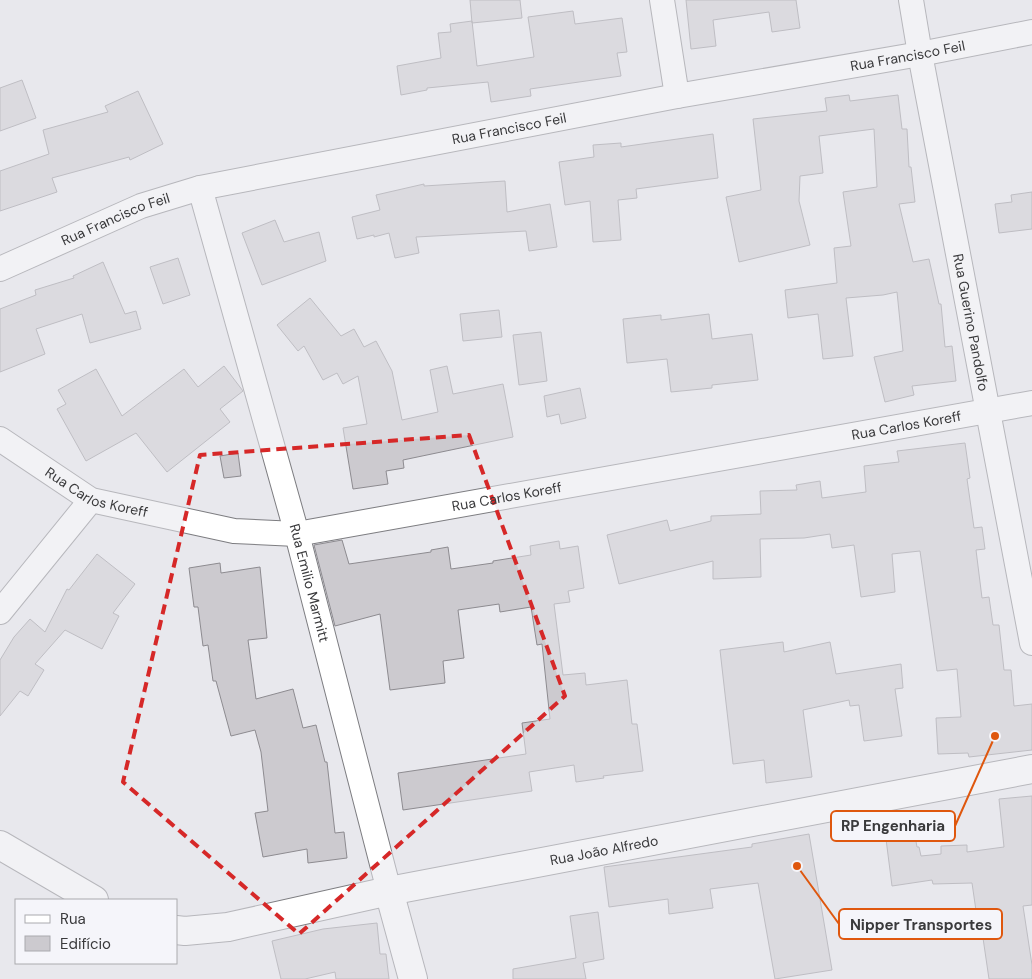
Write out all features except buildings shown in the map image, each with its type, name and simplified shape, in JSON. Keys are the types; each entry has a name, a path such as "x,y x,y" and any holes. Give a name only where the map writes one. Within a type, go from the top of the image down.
{"street":[{"path":"662,0 677,96"},
{"name":"Rua Guerino Pandolfo","path":"911,0 1032,643"},
{"name":"Rua Francisco Feil","path":"0,269 141,206 200,188 677,96 920,54 1032,32"},
{"name":"Rua Emilio Marmitt","path":"200,188 297,534 413,979"},
{"name":"Rua Carlos Koreff","path":"0,440 91,500 234,531 297,534 1032,403"},
{"path":"0,612 91,500"},
{"name":"Rua João Alfredo","path":"178,930 228,926 389,891 1032,769"},
{"path":"0,845 91,899"}],"highlighted area":[{"path":"469,435 565,696 299,934 123,782 200,455"}],"place":[{"name":"RP Engenharia","path":"995,736"},
{"name":"Nipper Transportes","path":"797,866"}]}
